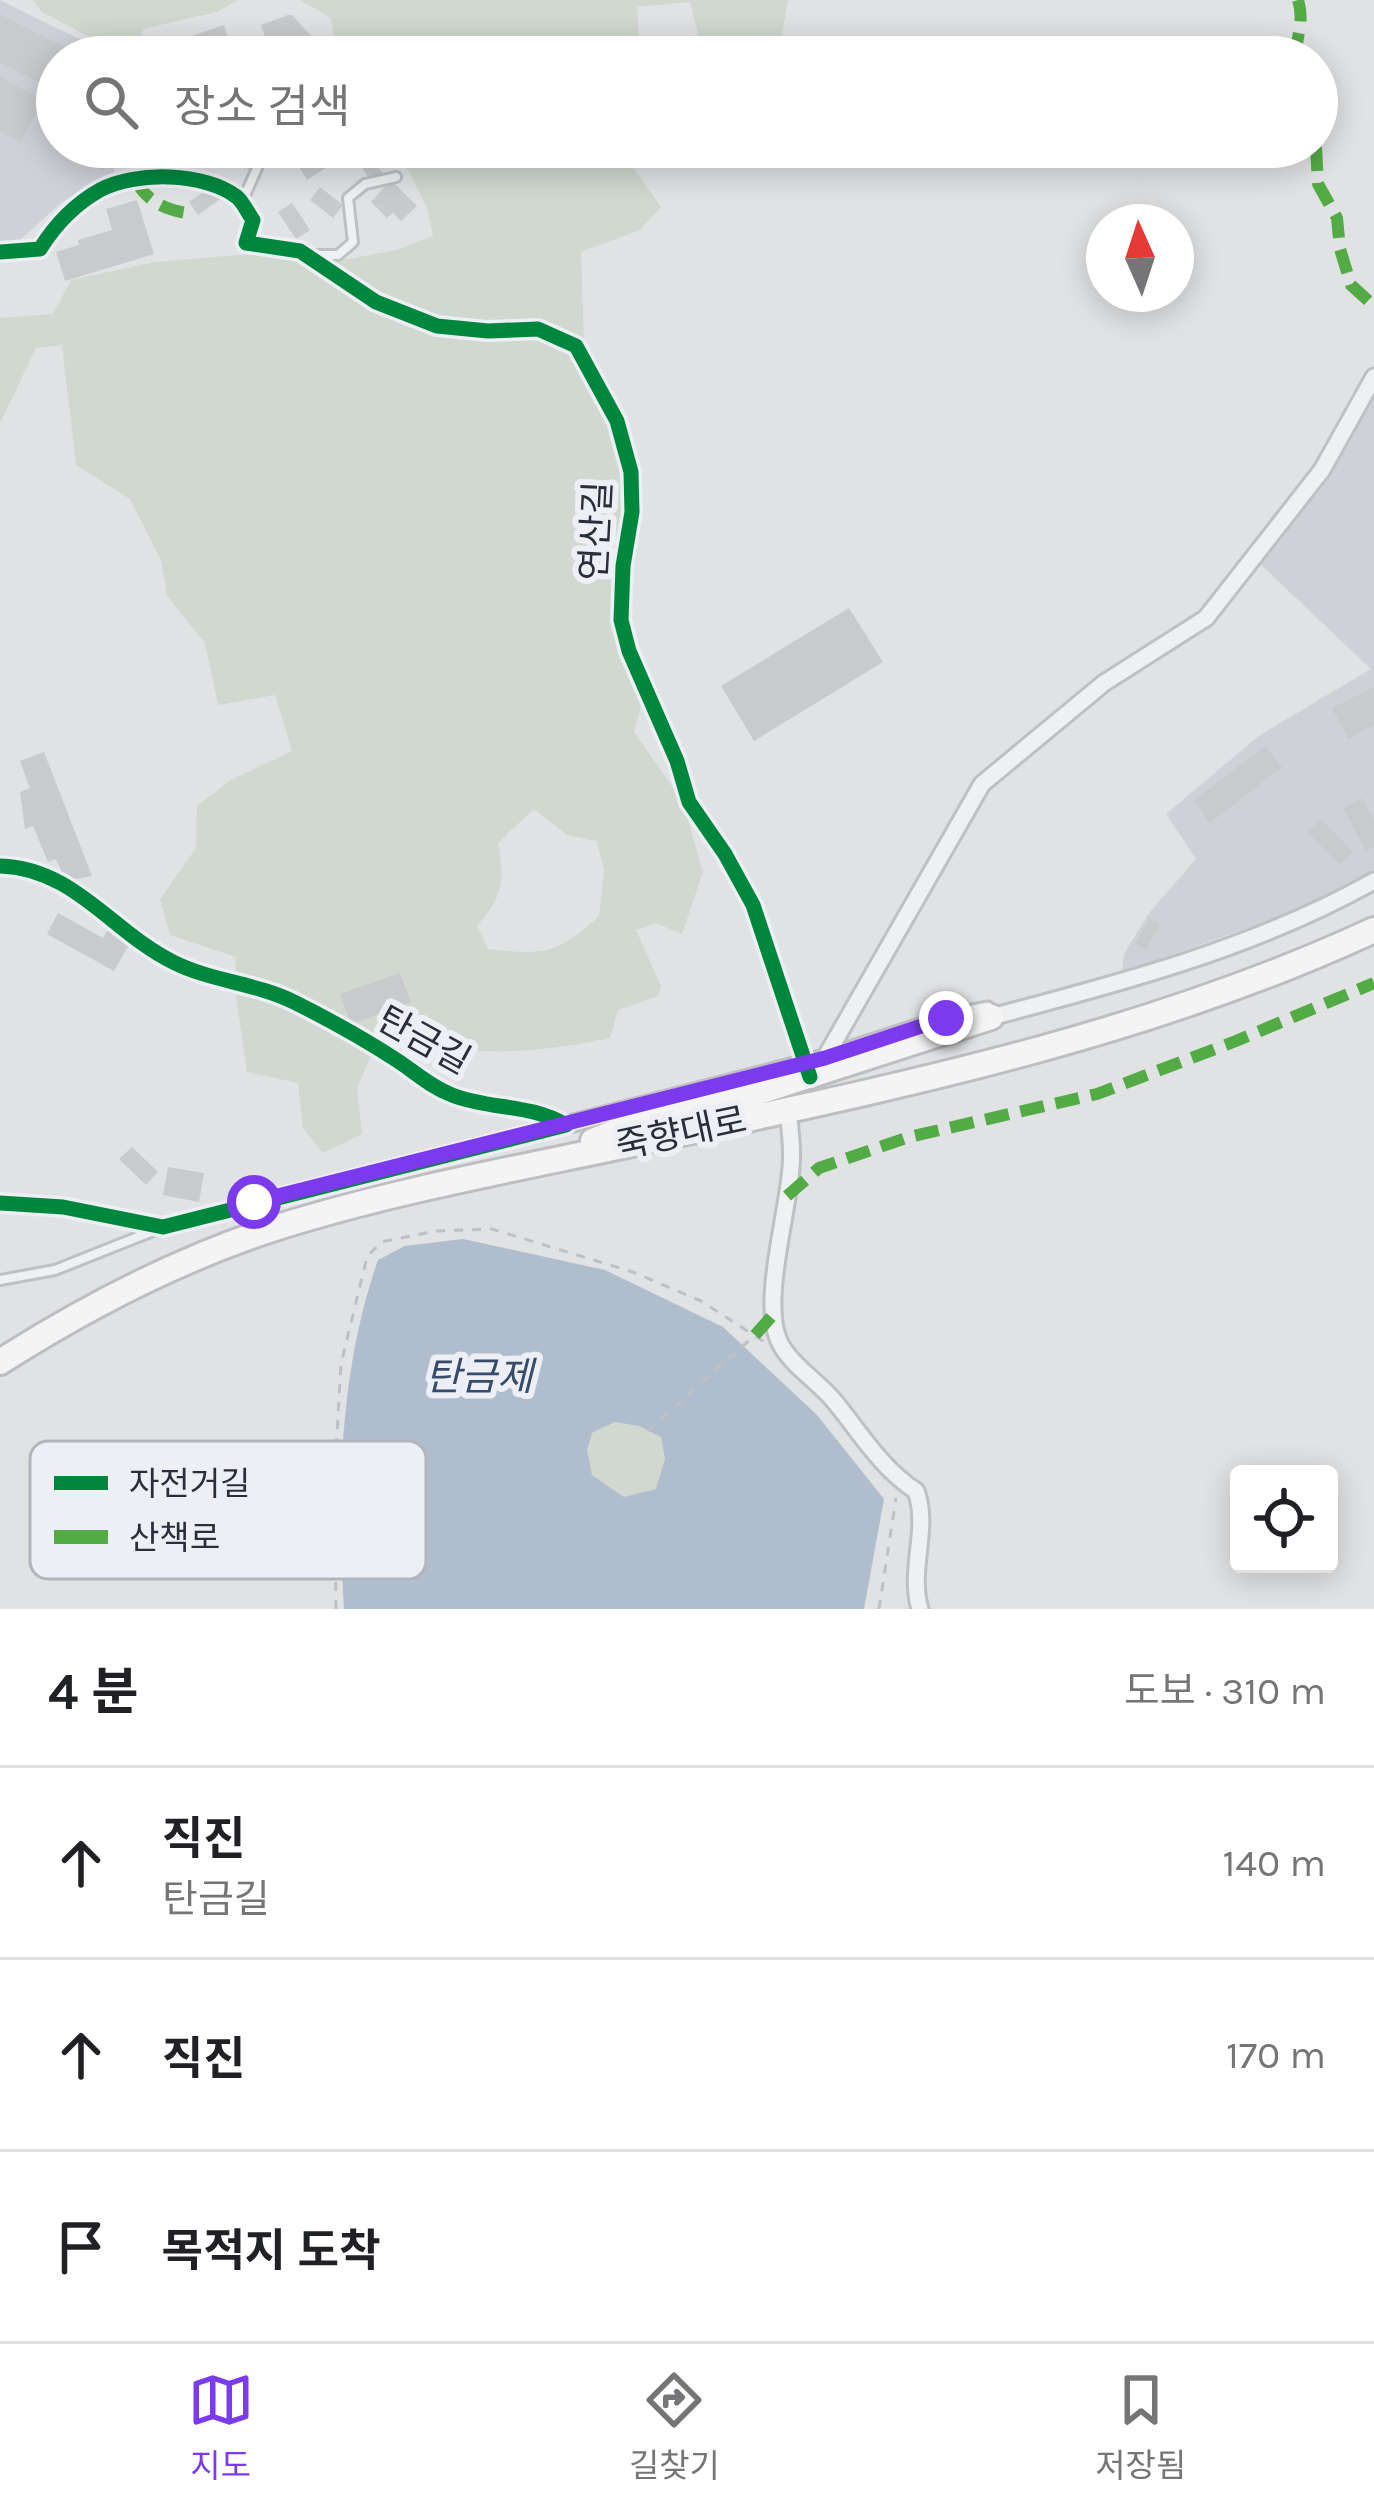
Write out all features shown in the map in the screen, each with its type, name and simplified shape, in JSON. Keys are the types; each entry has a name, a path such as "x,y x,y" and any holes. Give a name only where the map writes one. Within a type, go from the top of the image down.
{"main road":[{"name":"죽향대로","path":"0,1362 136,1283 231,1244 341,1209 788,1111 1086,1039 1245,985 1374,930"},
{"path":"1309,958 1374,944"},
{"path":"526,1167 640,1122 813,1066 992,1017"}],"street":[{"path":"0,252 40,249 54,227 103,188 141,178 204,181 242,203"},
{"name":"연산길","path":"242,203 253,220 246,243 305,255 376,302 436,326 488,331 538,328 576,346 617,421 631,472 632,512 621,620 629,651 677,761 689,802 753,905 813,1066"},
{"path":"0,1203 63,1207 163,1227 813,1066 982,784 1104,683 1206,618 1322,470 1374,377"},
{"name":"탄금길","path":"0,866 40,871 83,896 173,963 261,987 298,1003 435,1088 461,1099 543,1112 566,1125"},
{"path":"992,1017 1159,970 1278,926 1374,881"},
{"path":"788,1111 791,1166 770,1296 773,1323 780,1345 826,1391 890,1475 916,1491 921,1517 914,1568 920,1609"}],"lane":[{"path":"166,168 166,179"},
{"path":"242,203 255,168"},
{"path":"305,255 338,255 353,242 348,198 365,184 396,177"},
{"path":"0,1280 56,1270 163,1227"}],"path":[{"path":"337,1441 341,1364 367,1257 381,1242 436,1231 492,1229 633,1271 701,1301 771,1348"},
{"path":"648,1431 755,1335"},
{"path":"879,1609 896,1495"},
{"path":"336,1579 336,1609"}],"shaded area":[{"path":"0,0 73,36 36,36 36,168 115,168 112,177 62,202 20,240 0,247"},
{"path":"33,0 239,0 216,12 143,29 141,36 87,36 42,12"},
{"path":"300,0 788,0 782,36 699,36 690,2 637,7 639,36 334,36 331,18"},
{"path":"407,168 634,168 661,207 640,230 581,252 584,343 619,461 621,513 610,562 618,652 642,703 634,732 683,802 703,872 682,934 656,923 636,930 661,986 658,996 618,1010 610,1038 494,1051 437,1047 381,1031 357,1088 362,1134 323,1153 303,1128 298,1083 247,1072 235,990 236,957 170,935 160,899 196,848 197,806 231,780 292,751 275,695 218,705 205,643 167,596 161,560 130,499 76,465 62,345 36,348 0,423 0,318 53,314 71,280 155,262 275,252 338,261 397,250 433,236 427,208","holes":["534,809 567,835 597,841 604,870 599,916 549,949 488,949 477,926 500,888 498,843"]},
{"path":"1374,388 1374,873 1280,917 1122,972 1124,954 1149,913 1196,859 1166,814 1260,735 1371,669 1260,564 1327,481"},
{"path":"616,1422 640,1426 661,1437 665,1459 657,1489 624,1497 592,1475 587,1450 592,1433"}],"water":[{"name":"탄금제","path":"463,1239 605,1270 723,1327 817,1415 884,1499 864,1609 344,1609 343,1579 426,1579 426,1441 343,1441 355,1345 378,1260 405,1246","holes":["615,1422 639,1426 661,1437 665,1459 656,1489 624,1497 592,1475 587,1450 592,1433"]}],"building":[{"path":"0,14 42,36 36,36 36,81 0,62"},
{"path":"292,15 311,36 265,36 261,25"},
{"path":"224,25 227,36 194,36"},
{"path":"0,77 36,96 36,113 20,142 0,131"},
{"path":"300,168 326,168 307,180"},
{"path":"362,168 379,168 385,176 373,184"},
{"path":"391,180 417,206 401,221 393,213 387,218 371,202"},
{"path":"211,187 220,199 198,215 189,202"},
{"path":"320,187 343,205 333,218 310,200"},
{"path":"137,200 154,254 65,281 56,252 112,230 106,209"},
{"path":"292,203 310,230 296,239 278,212"},
{"path":"849,608 883,662 754,741 721,686"},
{"path":"1374,687 1374,725 1348,739 1332,708"},
{"path":"1265,746 1282,767 1210,823 1194,801"},
{"path":"44,752 92,876 66,881 56,859 48,862 33,826 25,829 20,792 30,788 20,761"},
{"path":"1362,798 1374,821 1374,847 1366,851 1343,808"},
{"path":"1321,819 1353,852 1340,865 1307,832"},
{"path":"58,913 103,938 108,929 131,941 114,971 47,934"},
{"path":"1149,918 1160,924 1146,950 1135,944"},
{"path":"400,973 411,1002 351,1024 340,994"},
{"path":"132,1147 158,1172 146,1185 119,1159"},
{"path":"168,1167 204,1173 199,1202 163,1195"}],"marked path":[{"path":"1298,0 1298,36"},
{"path":"1317,168 1318,184 1337,218 1351,285 1374,306"},
{"path":"136,180 157,203 187,213"},
{"path":"787,1196 819,1168 909,1137 1097,1094 1374,983"},
{"path":"755,1335 772,1316"}],"cycle path":[{"path":"0,252 40,249 74,208 115,184 150,177 189,179 239,199 253,220 246,243 300,251 376,302 437,326 538,329 576,346 617,421 631,472 632,512 621,620 629,651 677,761 689,802 753,905 810,1077"},
{"path":"0,866 26,869 71,889 173,962 294,1002 373,1045 444,1092 538,1113 566,1125 163,1227 63,1207 0,1203"}],"route":[{"path":"254,1202 825,1058 946,1018"}]}
